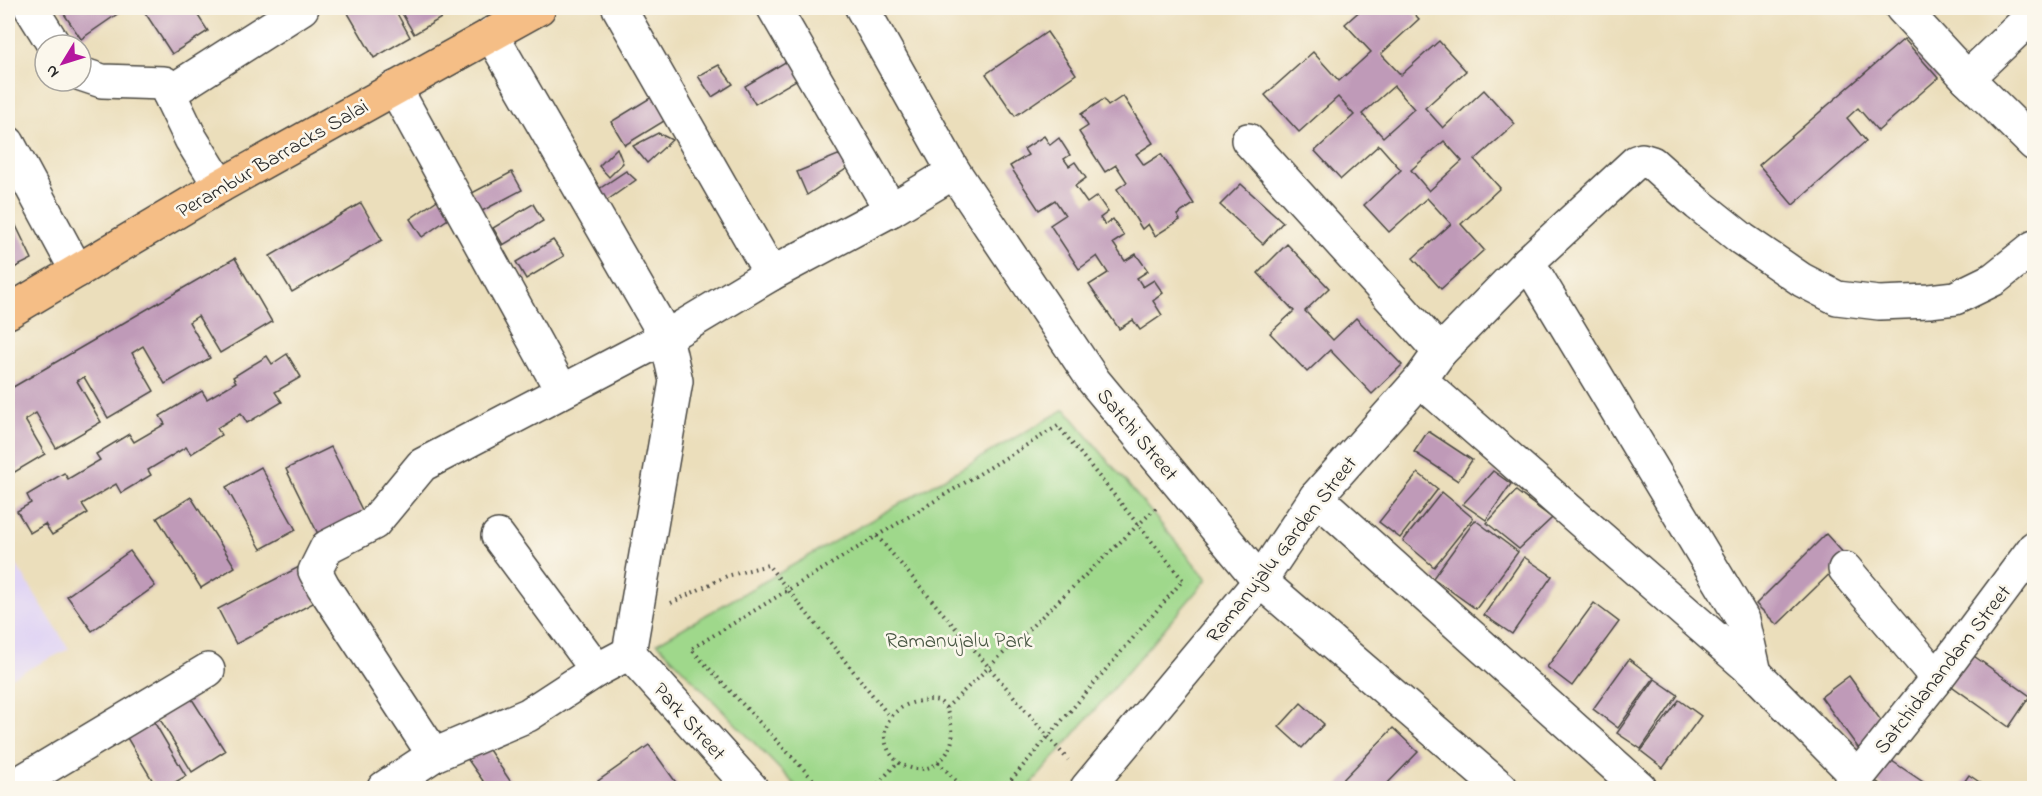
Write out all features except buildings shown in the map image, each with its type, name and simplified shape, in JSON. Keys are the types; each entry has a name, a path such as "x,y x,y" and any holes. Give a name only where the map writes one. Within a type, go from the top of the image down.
{"main road":[{"name":"Perambur Barracks Salai","path":"8,312 220,186 539,8"}],"street":[{"path":"31,8 47,33"},
{"path":"169,93 302,8"},
{"path":"619,8 771,274"},
{"path":"774,8 891,210"},
{"name":"Satchi Street","path":"862,8 954,172 1094,381 1260,581 1488,784"},
{"path":"1902,8 1967,78 2034,144"},
{"path":"1967,78 2034,14"},
{"path":"384,789 434,755 528,716 597,670 629,653 676,381 666,337 491,34"},
{"path":"93,78 102,81 164,83 191,139 220,186"},
{"path":"395,88 562,391"},
{"path":"1248,140 1440,352"},
{"path":"8,143 77,271"},
{"name":"Ramanujalu Garden Street","path":"1088,788 1260,581 1316,497 1420,380 1440,352 1528,262 1629,168 1642,160 1652,163 1742,239 1802,280 1837,298 1879,303 1929,302 1955,298 1994,279 2034,248"},
{"path":"434,755 315,571 327,547 374,523 422,465 666,337 771,274 891,210 954,172"},
{"path":"1528,262 1743,620 1755,674"},
{"path":"1420,380 1755,674 1853,783"},
{"path":"1316,497 1640,789"},
{"path":"498,536 597,670"},
{"name":"Satchidanandam Street","path":"1853,783 1937,678 2034,548"},
{"path":"1845,569 1937,678"},
{"name":"Park Street","path":"629,653 751,789"},
{"path":"11,789 208,670"}],"path":[{"path":"821,789 691,649 1058,426 1183,580 1004,789"},
{"path":"946,708 1180,484"},
{"path":"877,536 1049,736 1088,788"},
{"path":"636,610 675,602 727,576 768,565 890,717"},
{"path":"929,700 940,702 946,708 952,726 952,744 944,758 931,768 916,770 898,762 884,742 884,729 890,717 915,702 929,700"},
{"path":"874,789 898,762"},
{"path":"938,762 963,789"}],"shaded area":[{"path":"8,551 69,649 8,679"}],"green space":[{"name":"Ramanujalu Park","path":"1065,409 1207,579 1028,788 798,788 657,643"}]}
